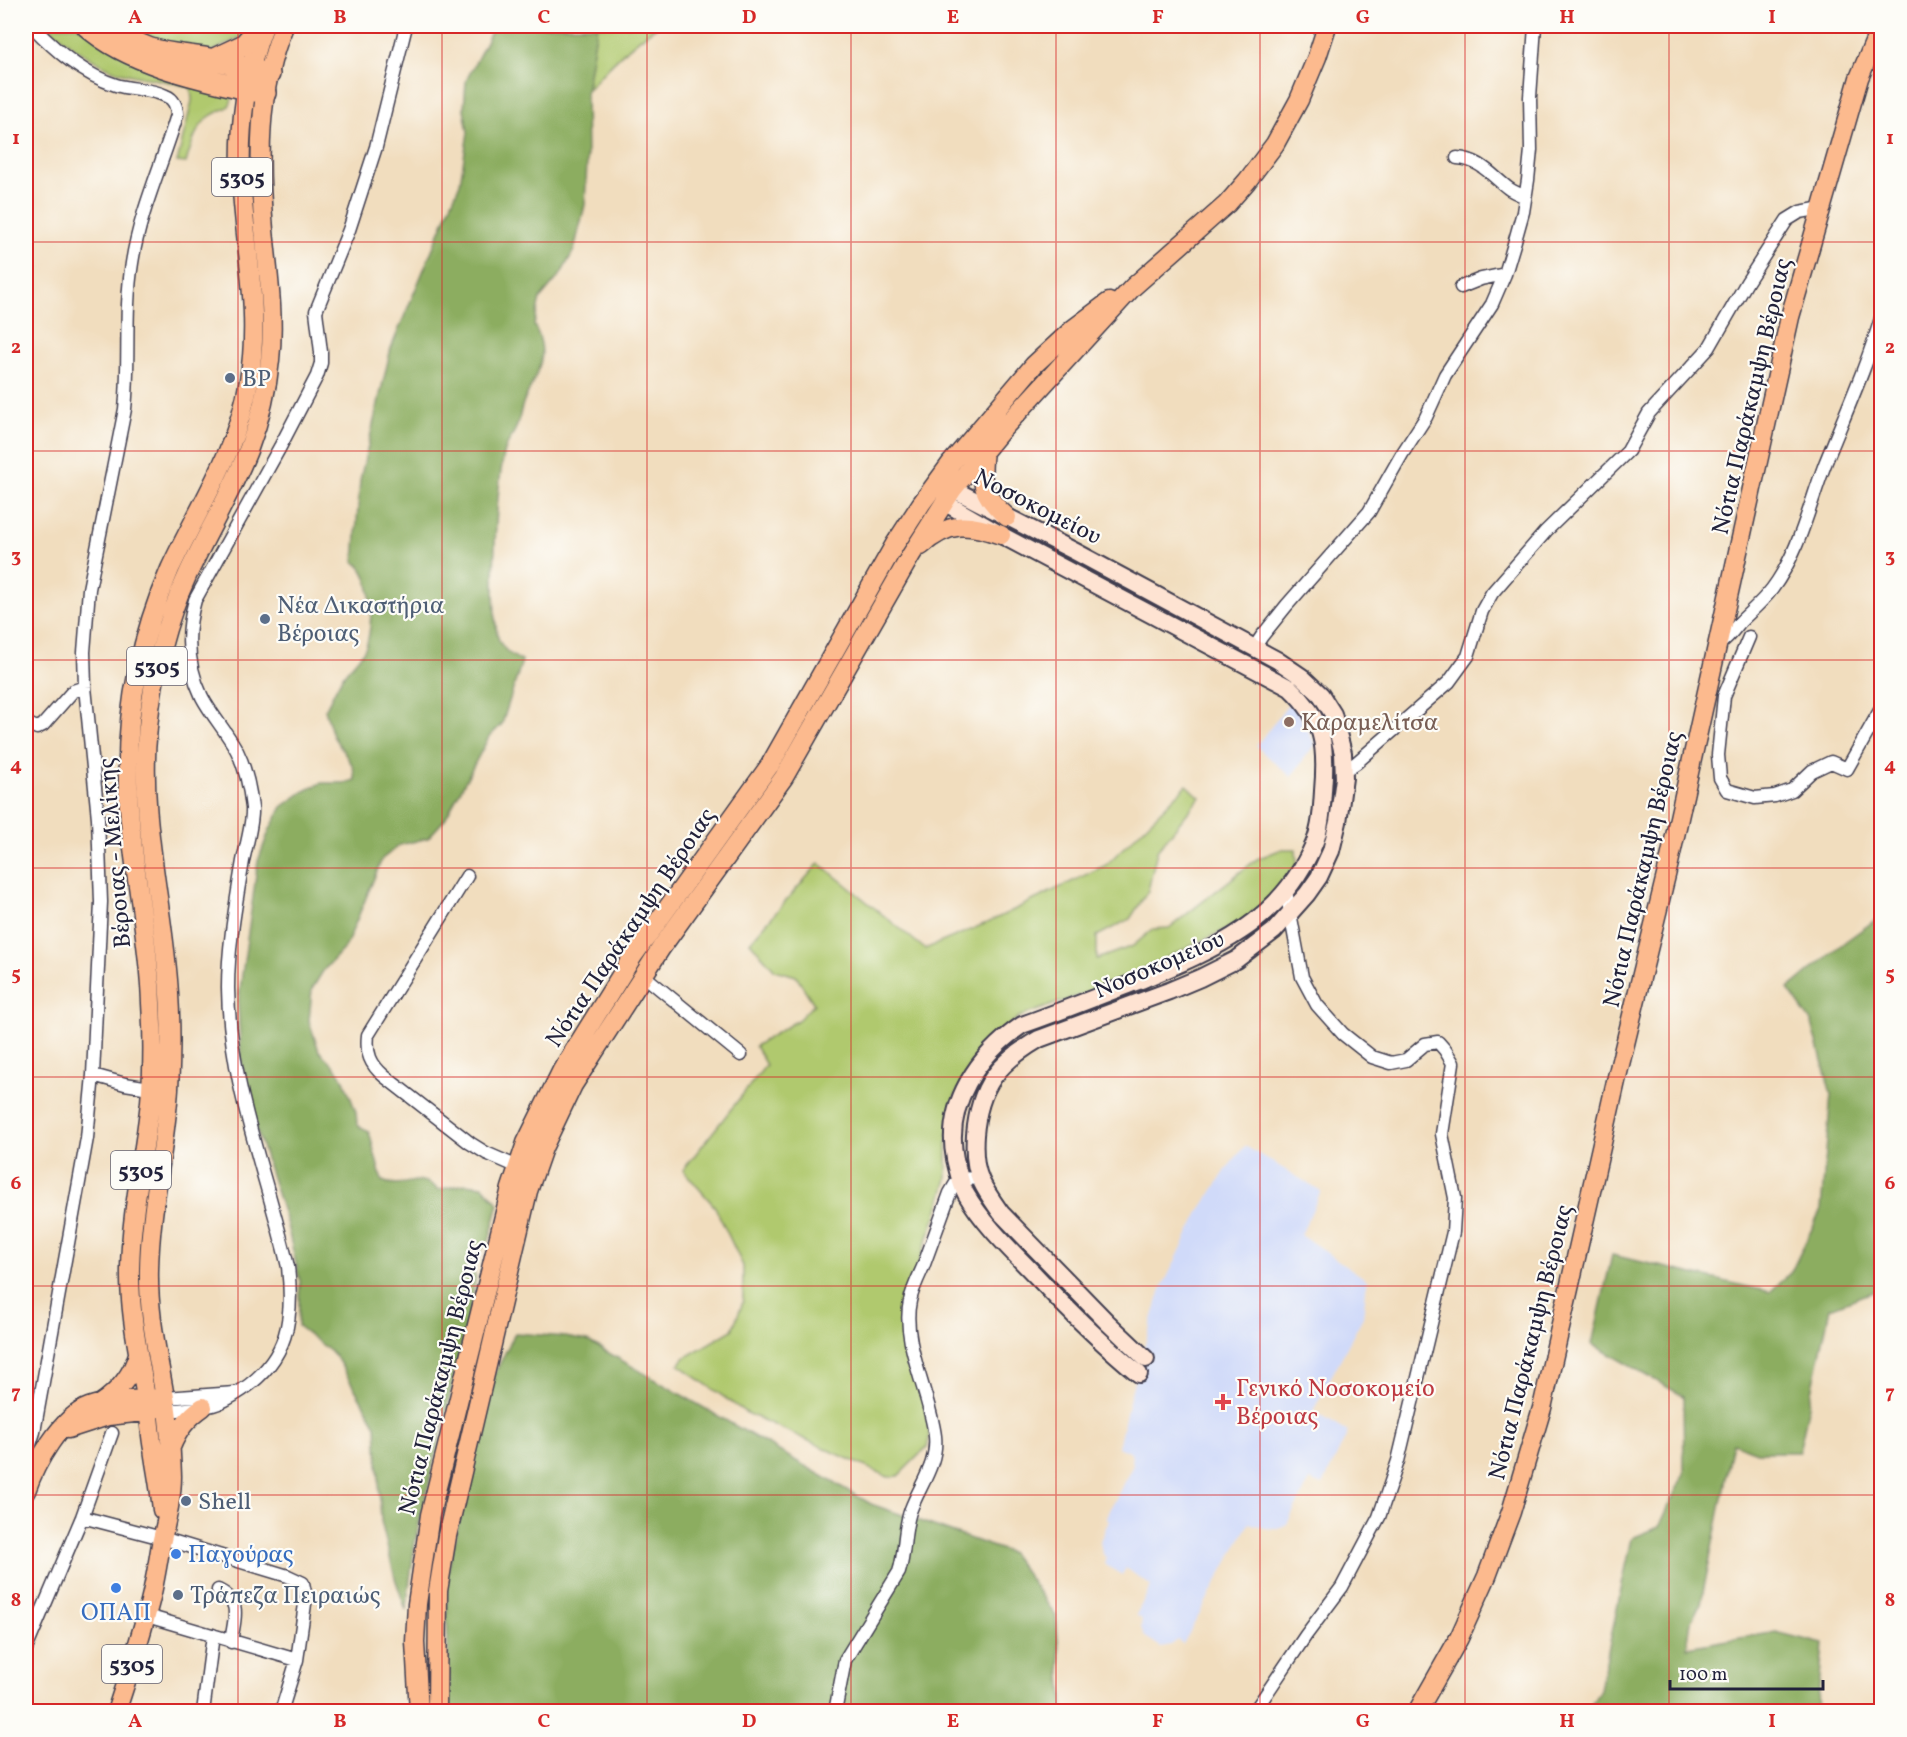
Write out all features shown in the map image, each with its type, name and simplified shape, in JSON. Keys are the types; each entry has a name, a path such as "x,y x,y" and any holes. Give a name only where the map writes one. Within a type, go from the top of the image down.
{"highway":[{"path":"87,26 109,44 162,65 258,81"},
{"path":"117,26 136,44 181,56 214,59 258,81"},
{"path":"214,59 244,45 262,26"}],"main road":[{"name":"Βέροιας - Μελίκης","path":"157,1405 149,1271 160,1090 152,1034 149,968 129,809 129,731 137,671 152,615 171,568 218,477 232,444 249,381 253,340 252,294 241,173 258,81 262,26"},
{"name":"Βέροιας - Μελίκης","path":"258,81 284,26"},
{"name":"Νότια Παράκαμψη Βέροιας","path":"419,1712 415,1642 417,1604 430,1515 518,1167 562,1070 633,956 770,765 895,544 984,451 1133,287 1227,204 1275,144 1299,100 1327,26"},
{"name":"Νότια Παράκαμψη Βέροιας","path":"1417,1712 1460,1638 1487,1576 1511,1512 1542,1408 1718,645 1790,318 1859,78 1881,26"},
{"name":"Νότια Παράκαμψη Βέροιας","path":"437,1712 438,1591 447,1536 528,1191 543,1148 573,1085 643,975 784,777 911,555 944,491 1034,365 1073,329 1120,292 1133,287"},
{"path":"911,555 940,531 952,527 1004,526 984,492 982,479 984,451"},
{"name":"Βέροιας - Μελίκης","path":"157,1405 138,1354 130,1294 131,1250 160,1090"},
{"path":"106,1418 112,1396 128,1378 138,1354"},
{"path":"106,1418 157,1405"},
{"name":"5305","path":"157,1405 152,1447 157,1471 163,1534"},
{"name":"5305","path":"116,1712 147,1616 172,1491 171,1448 157,1405"},
{"path":"171,1448 182,1425 192,1414 203,1407"},
{"path":"26,1491 40,1462 58,1434 75,1415 87,1408 106,1418 122,1417 135,1423 146,1432 152,1447"}],"street":[{"path":"26,1457 34,1432 87,1138 93,1075 101,902 98,818 84,652 89,589 125,409 128,383 126,304 132,263 140,223 177,115 177,108 167,96 135,87 118,86 99,79 51,45 32,26"},
{"path":"157,1405 203,1407 224,1401 266,1371 288,1327 291,1292 281,1238 232,1050 229,1016 228,984 234,916 252,809 237,751 212,715 196,680 189,654 191,616 195,600 317,376 321,363 321,352 316,311 349,230 372,157 406,26"},
{"path":"1254,648 1274,620 1369,512 1426,417 1445,375 1491,304 1505,274 1523,212 1531,150 1530,97 1535,26"},
{"path":"1457,158 1468,159 1487,169 1509,189 1525,197"},
{"path":"1344,771 1449,682 1468,656 1482,611 1492,593 1546,531 1628,451 1649,412 1709,348 1787,220 1800,212 1822,208"},
{"path":"1461,287 1481,279 1505,274"},
{"path":"1718,645 1728,638 1755,609 1772,589 1785,568 1803,528 1881,315"},
{"path":"944,491 1004,526"},
{"name":"Νοσοκομείου","path":"1004,526 1254,648 1302,677 1321,695 1333,714 1343,753 1344,771 1338,822 1331,851 1308,894 1274,932 1236,960 1200,978 1039,1039 1025,1047 991,1079 980,1100 975,1143 980,1179 1001,1213 1107,1322 1142,1367 1114,1354 981,1216 965,1193 959,1179 954,1152 953,1127 958,1105 976,1068 1002,1039 1022,1025 1200,956 1237,936 1256,921 1286,891 1315,842 1322,814 1325,761 1323,740 1316,720 1306,703 1290,688 1004,526"},
{"path":"1749,637 1724,696 1718,755 1720,778 1727,790 1755,798 1774,796 1792,790 1812,771 1831,762 1847,769 1881,707"},
{"path":"26,723 37,728 43,725 73,691 86,687"},
{"path":"467,876 368,1035 366,1048 375,1069 470,1143 518,1167"},
{"path":"1254,1712 1306,1635 1342,1587 1379,1516 1398,1461 1445,1268 1453,1232 1455,1198 1442,1134 1453,1063 1446,1050 1438,1042 1425,1044 1406,1060 1391,1063 1372,1056 1342,1034 1317,1005 1302,977 1286,891"},
{"path":"643,975 741,1055"},
{"path":"93,1075 160,1090"},
{"path":"835,1712 845,1660 899,1572 904,1556 910,1509 932,1463 936,1438 909,1327 909,1302 950,1194 959,1179 980,1179"},
{"path":"157,1405 236,1393"},
{"path":"26,1649 82,1517 106,1418"},
{"path":"82,1517 163,1534 303,1583 306,1597 297,1660 281,1712"},
{"path":"218,1590 229,1595 234,1601 231,1642"},
{"path":"147,1616 297,1660"},
{"path":"203,1712 213,1635"}],"shaded area":[{"name":"Καραμελίτσα","path":"1292,700 1315,744 1291,777 1256,746"},
{"name":"Γενικό Νοσοκομείο Βέροιας","path":"1245,1146 1321,1191 1301,1235 1367,1280 1363,1317 1313,1411 1348,1432 1323,1485 1310,1480 1287,1524 1277,1529 1249,1523 1183,1644 1178,1640 1171,1645 1161,1647 1144,1636 1141,1627 1142,1619 1136,1615 1151,1586 1126,1568 1122,1575 1104,1564 1106,1557 1102,1553 1100,1541 1109,1521 1106,1518 1133,1465 1131,1453 1118,1447 1160,1292 1200,1210 1228,1167"}],"green space":[{"path":"48,26 78,26 233,92 230,104 226,109 204,121 194,138 186,163 177,162 192,101 191,88 131,75 103,66 83,54"},
{"path":"128,26 250,26 245,35 213,51 162,47"},
{"path":"494,26 597,26 586,92 585,205 574,250 561,274 540,299 534,325 539,336 542,355 517,426 506,448 499,485 494,575 496,626 503,647 522,661 502,724 489,737 445,819 428,838 400,845 382,859 346,946 323,971 312,989 309,1021 319,1051 344,1080 356,1112 357,1125 369,1132 382,1181 397,1184 418,1181 431,1184 438,1190 465,1184 483,1186 499,1204 489,1241 472,1259 472,1271 476,1277 470,1310 415,1542 406,1610 395,1578 381,1521 376,1425 335,1355 298,1326 300,1281 287,1225 248,1102 241,1057 238,1004 258,861 269,831 282,807 303,792 321,783 344,783 355,780 353,766 333,736 325,710 343,676 364,650 370,626 369,588 361,568 354,562 360,480 391,348 460,183 468,132 464,109 466,81"},
{"path":"597,26 658,26 620,56 586,92"},
{"path":"1187,785 1200,797 1157,851 1148,891 1130,919 1097,936 1097,959 1133,946 1153,929 1169,928 1257,859 1282,849 1296,849 1297,865 1268,899 1242,922 1108,985 1019,1017 997,1035 971,1063 953,1101 947,1135 947,1179 936,1216 906,1296 930,1436 927,1447 898,1476 888,1477 745,1412 679,1365 684,1358 732,1330 743,1302 743,1266 715,1207 683,1170 766,1065 755,1046 798,1020 814,1004 796,976 775,970 750,942 819,863 925,949 989,922 1106,865"},
{"path":"1881,916 1881,1289 1830,1308 1799,1452 1757,1452 1733,1443 1701,1603 1691,1621 1687,1647 1776,1632 1823,1644 1817,1711 1588,1711 1600,1689 1632,1538 1659,1527 1684,1473 1683,1396 1592,1344 1612,1255 1770,1292 1791,1272 1821,1210 1831,1094 1812,1023 1788,989 1846,941"},
{"path":"515,1333 588,1341 871,1504 1011,1553 1056,1616 1064,1711 450,1712 446,1579 491,1381"}],"place":[{"name":"BP","path":"230,378"},
{"name":"Νέα Δικαστήρια Βέροιας","path":"265,619"},
{"name":"Καραμελίτσα","path":"1289,722"},
{"name":"Γενικό Νοσοκομείο Βέροιας","path":"1223,1402"},
{"name":"Shell","path":"186,1501"},
{"name":"Παγούρας","path":"176,1554"},
{"name":"ΟΠΑΠ","path":"116,1588"},
{"name":"Τράπεζα Πειραιώς","path":"178,1595"}]}
